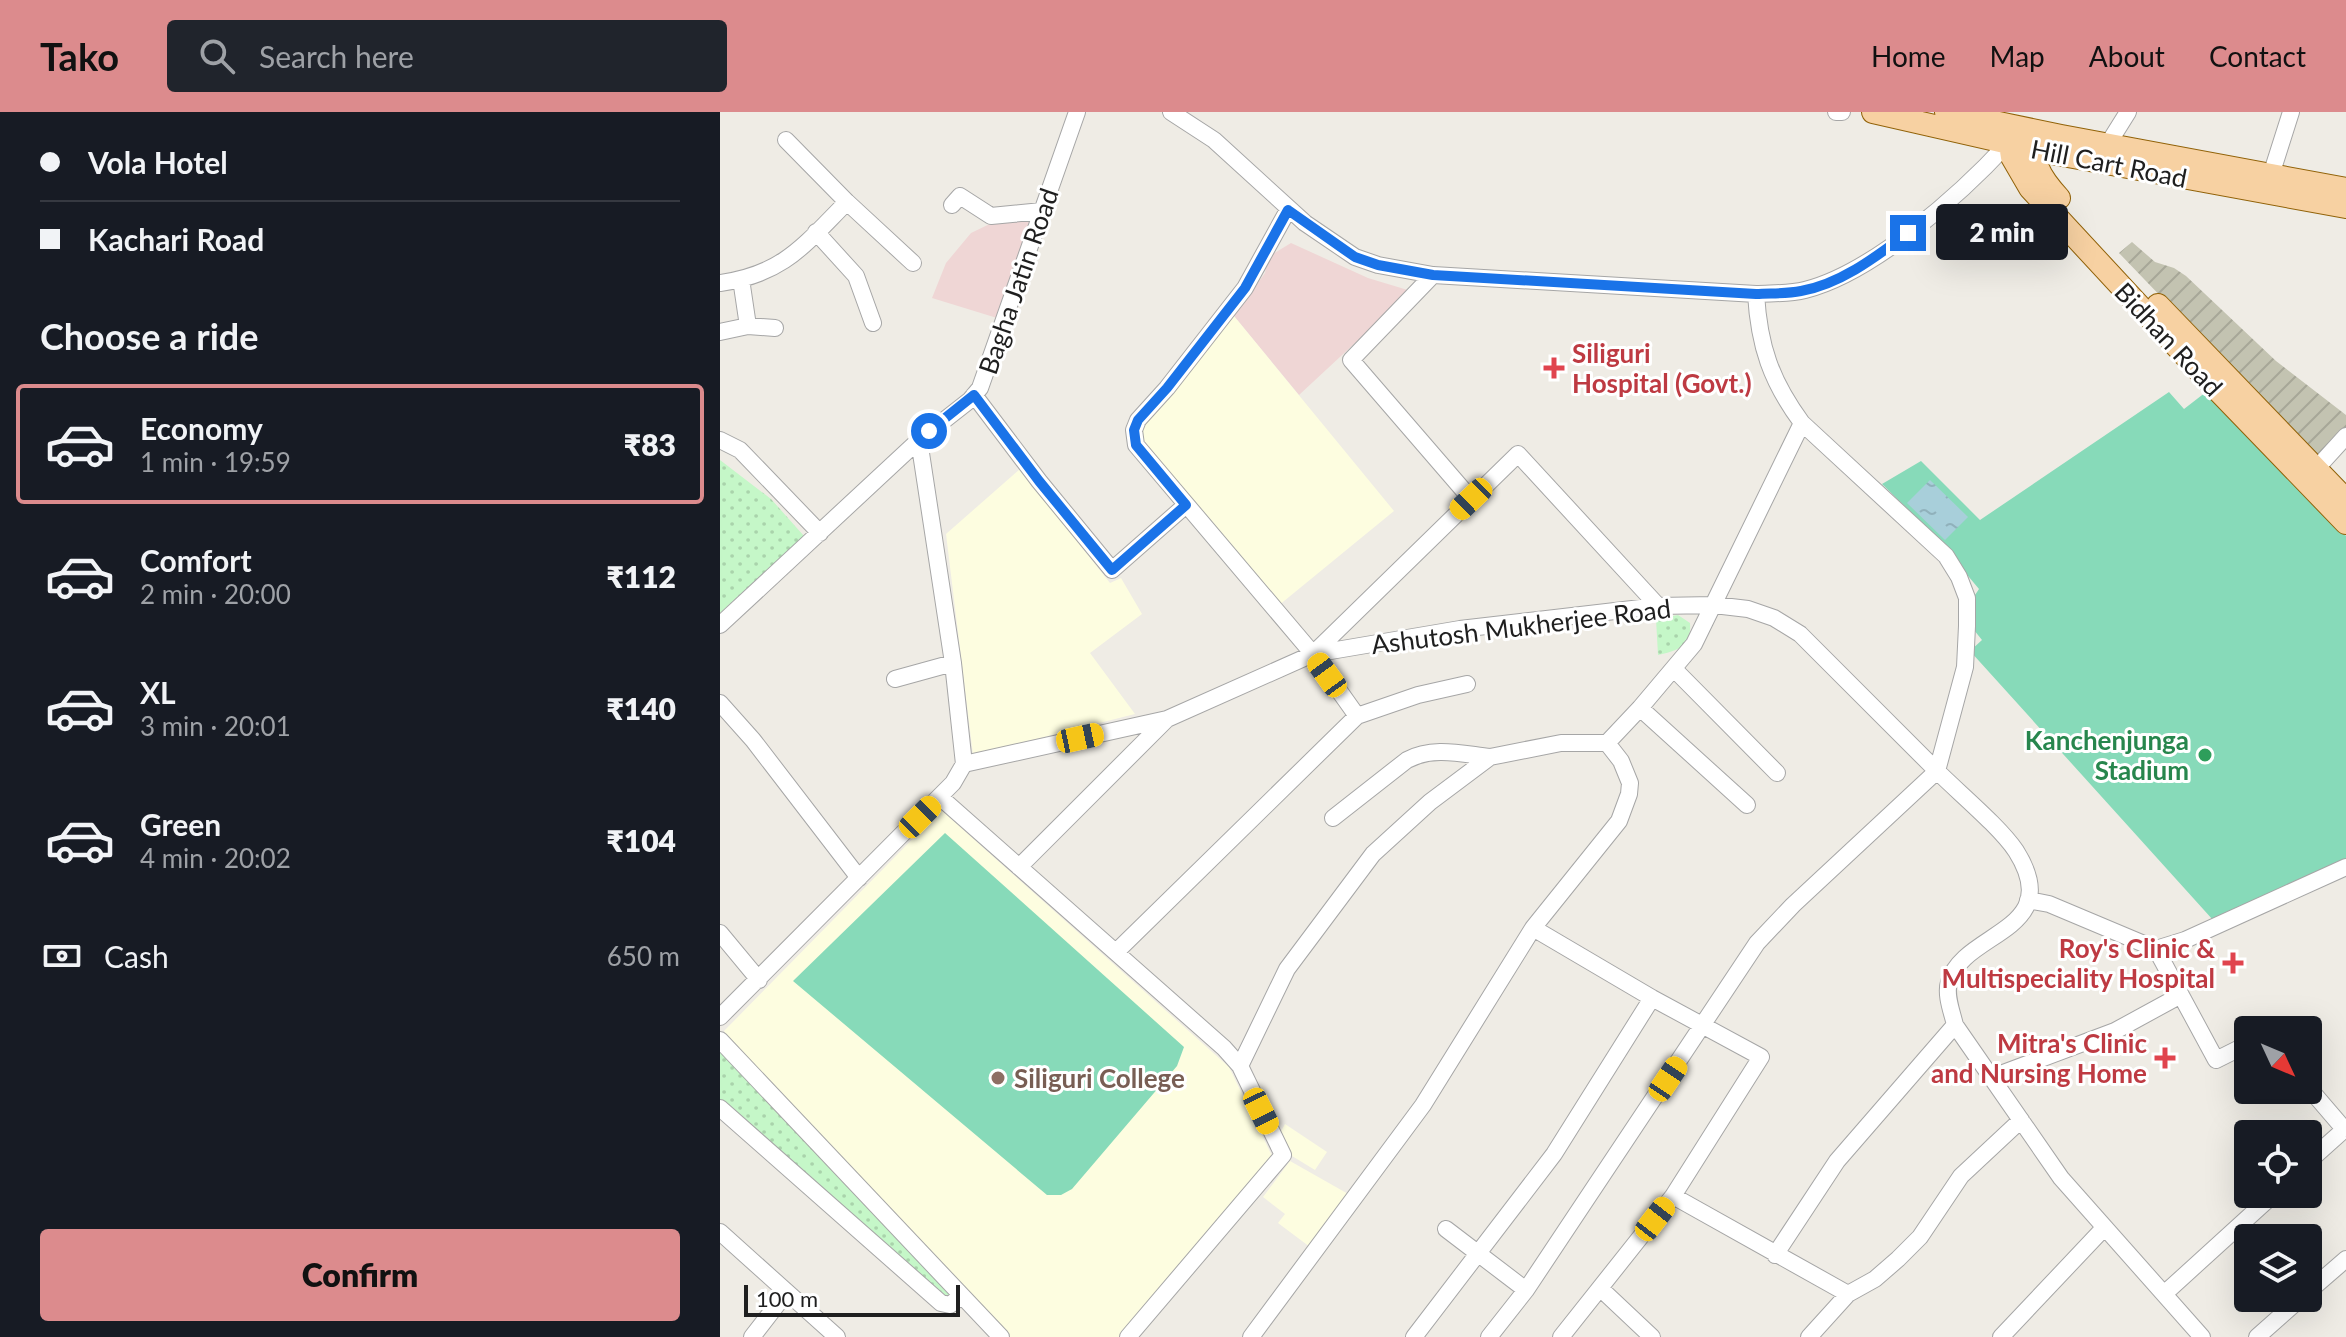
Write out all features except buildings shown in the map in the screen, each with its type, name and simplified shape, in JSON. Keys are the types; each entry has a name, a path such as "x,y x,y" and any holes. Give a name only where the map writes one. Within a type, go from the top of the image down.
{"main road":[{"name":"Hill Cart Road","path":"1873,112 2008,134 2346,207"},
{"name":"Hill Cart Road","path":"1951,113 2008,134"},
{"name":"Bidhan Road","path":"2008,134 2016,167 2099,244 2310,474 2346,523"},
{"name":"Hill Cart Road","path":"2032,140 2108,144 2346,189"},
{"name":"Bidhan Road","path":"2032,140 2044,193"},
{"name":"Bidhan Road","path":"2310,474 2346,500"}],"street":[{"name":"Bagha Jatin Road","path":"720,625 919,440 974,395 986,376 1077,112"},
{"path":"1171,112 1214,140 1288,210 1355,257 1378,265 1433,275 1756,294 1804,291 1870,260 1953,196 2008,134"},
{"path":"2108,144 2128,112"},
{"path":"2271,175 2291,112"},
{"path":"786,140 913,263"},
{"path":"952,205 960,196 991,216 1042,211"},
{"path":"720,283 780,265 847,202"},
{"path":"1288,210 1245,288 1138,420 1134,430 1136,445 1313,654 1357,716"},
{"path":"816,232 856,276 873,323"},
{"path":"1433,275 1351,360 1471,499"},
{"path":"741,279 748,326"},
{"path":"1489,1337 1526,1290 1757,943 1793,905 1937,771 1965,667 1967,598 1959,577 1946,556 1802,423 1773,375 1758,331 1756,294"},
{"path":"720,332 748,326 775,328"},
{"path":"974,395 1112,570 1186,505"},
{"path":"1333,818 1407,760 1420,754 1439,751 1490,757 1561,743 1607,743 1694,644 1802,423"},
{"path":"2310,474 2346,436"},
{"path":"720,440 740,450 820,533"},
{"path":"720,1017 940,797 964,764 953,663 919,440"},
{"path":"1313,654 1518,454 1658,606"},
{"name":"Ashutosh Mukherjee Road","path":"964,764 1167,719 1313,654 1460,629 1658,606 1714,605 1748,609 1774,618 1800,634 2014,848 2029,885 2028,900"},
{"path":"895,679 953,663"},
{"path":"1674,669 1777,773"},
{"path":"1116,952 1357,716 1418,695 1467,684"},
{"path":"720,703 753,740 859,878"},
{"path":"1640,708 1747,805"},
{"path":"1019,867 1167,719"},
{"path":"1251,1337 1423,1105 1533,928 1609,835 1629,794 1628,775 1607,743"},
{"path":"1240,1066 1287,969 1373,854 1430,802 1490,757"},
{"path":"940,797 1224,1048 1240,1066 1283,1155 1128,1337"},
{"path":"2156,949 2185,940 2346,867"},
{"path":"2194,1334 2164,1294 2061,1178 1990,1078 1955,1025 1948,982 1971,953 2014,923 2028,900 2049,904 2156,949 2216,1060 2234,1051"},
{"path":"1533,928 1703,1027 1761,1057 1673,1196 1561,1337"},
{"path":"720,933 759,980"},
{"path":"1990,1078 2115,1031 2181,995"},
{"path":"1414,1337 1554,1154 1652,998"},
{"path":"1775,1255 1837,1161 1955,1025"},
{"path":"720,1040 1001,1337"},
{"path":"2322,1103 2345,1129 2322,1150"},
{"path":"720,1108 941,1303 950,1305 961,1296"},
{"path":"1809,1337 1848,1294 1875,1279 1920,1237 1961,1176 2021,1120"},
{"path":"1673,1196 1848,1294"},
{"path":"2164,1294 2259,1208"},
{"path":"2001,1337 2104,1228"},
{"path":"1446,1229 1526,1290"},
{"path":"720,1232 837,1337"},
{"path":"2322,1280 2346,1259"},
{"path":"1601,1289 1652,1337"},
{"path":"752,1337 786,1293"},
{"path":"2257,1337 2285,1312"}],"shaded area":[{"path":"1031,218 997,318 932,298 946,263 971,233 998,220"},
{"path":"2132,242 2155,262 2186,276 2276,361 2346,415 2346,427 2317,459 2119,253"},
{"path":"1291,243 1368,278 1411,291 1299,395 1234,316 1265,273 1268,257"},
{"path":"1234,316 1394,511 1278,606 1143,439 1141,430"},
{"path":"1020,469 1110,583 1121,578 1142,614 1090,653 1135,714 973,755 946,534"},
{"name":"Siliguri College","path":"941,810 1229,1067 1273,1158 1121,1337 1009,1337 957,1288 771,1090 724,1031"},
{"path":"1285,1124 1327,1152 1315,1170 1292,1156 1279,1135"},
{"path":"1290,1161 1350,1195 1310,1247 1278,1223 1285,1214 1263,1197"}],"green space":[{"name":"Kanchenjunga Stadium","path":"2169,392 2184,409 2206,392 2346,536 2346,860 2213,920 1970,651 1982,640 1974,630 1973,598 1979,589 1932,533 1882,484 1921,461 1980,520"},
{"path":"720,460 771,499 804,536 720,613"},
{"path":"1678,615 1690,623 1689,637 1677,649 1658,655 1656,619"},
{"path":"945,833 1184,1047 1177,1066 1072,1189 1061,1195 1047,1195 793,981"},
{"path":"720,1050 954,1296 950,1299 720,1102"}],"water":[{"path":"1930,480 1968,517 1945,540 1907,503"}],"place":[{"name":"Siliguri Hospital (Govt.)","path":"1554,368"},
{"name":"Kanchenjunga Stadium","path":"2205,755"},
{"name":"Roy's Clinic & Multispeciality Hospital","path":"2233,963"},
{"name":"Mitra's Clinic and Nursing Home","path":"2165,1058"},
{"name":"Siliguri College","path":"998,1078"}],"route":[{"path":"929,431 974,395 1112,570 1186,505 1136,445 1133,438 1138,420 1245,288 1288,210 1355,257 1378,265 1433,275 1756,294 1804,291 1820,285 1850,272 1908,233"}]}
